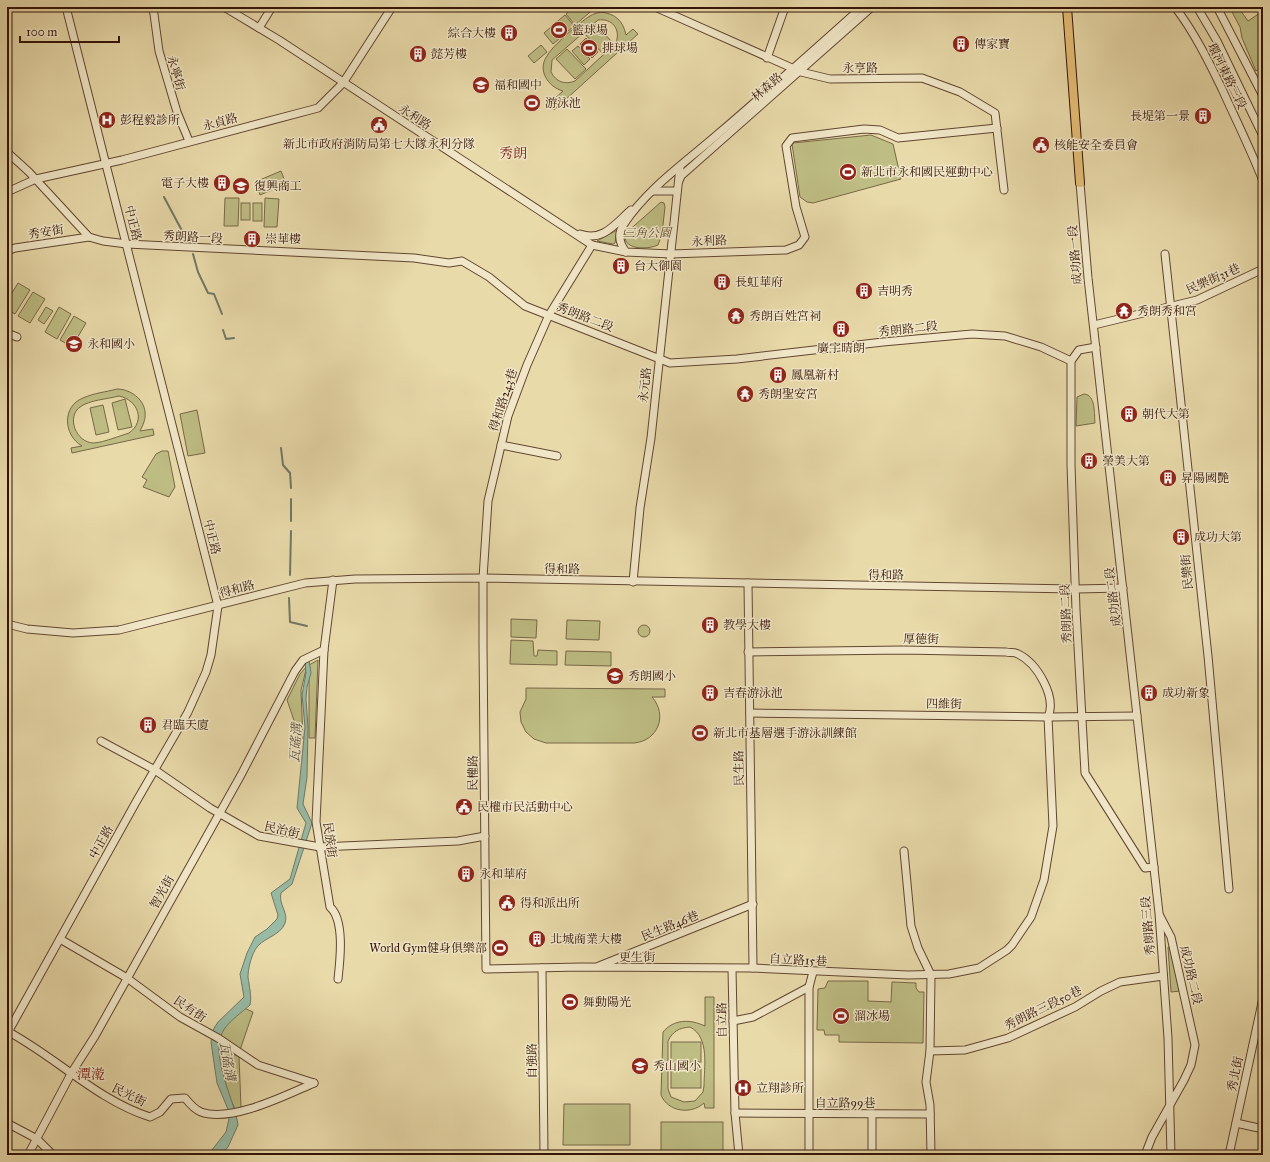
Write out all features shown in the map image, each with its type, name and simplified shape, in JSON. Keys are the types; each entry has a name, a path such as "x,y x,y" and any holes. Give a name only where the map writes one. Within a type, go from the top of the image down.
{"main road":[{"path":"1067,7 1080,183"}],"street":[{"name":"中正路","path":"7,1032 188,712 212,655 218,606 66,7"},
{"name":"永寧街","path":"153,7 158,51 177,112 189,141"},
{"name":"永利路","path":"224,7 259,28 592,245 626,252 671,254 786,250 799,245 805,237 796,207 786,146 792,138 864,129 880,130 898,138 997,128"},
{"path":"259,28 272,7"},
{"name":"永貞路","path":"7,192 36,179 106,163 318,108 343,83 392,7"},
{"name":"永亨路","path":"655,7 766,58 801,72 830,79 922,78 960,92 995,113 1004,190"},
{"path":"766,58 785,7"},
{"name":"林森路","path":"646,196 793,69 862,7"},
{"name":"林森路","path":"678,183 681,176 801,72 872,7"},
{"name":"環河東路三段","path":"1175,7 1186,20 1213,72 1246,140 1263,181"},
{"name":"環河東路三段","path":"1197,7 1217,41 1263,136"},
{"path":"1217,7 1263,96"},
{"path":"7,152 36,179 89,236"},
{"path":"653,191 677,191 680,167"},
{"name":"成功路一段","path":"1080,183 1088,278 1094,324"},
{"name":"永元路","path":"633,582 640,508 651,438 658,359 677,191"},
{"path":"566,229 589,237 598,237 646,196"},
{"path":"626,252 621,245 621,231 623,225 646,196"},
{"name":"秀朗路一段","path":"89,236 103,241 127,244 414,258"},
{"name":"秀安街","path":"7,251 15,248 89,236"},
{"name":"得和路243巷","path":"483,578 488,501 513,398 549,315 592,245"},
{"name":"民樂街","path":"1166,254 1208,656 1229,889"},
{"name":"秀朗路二段","path":"414,258 449,263 462,261 489,278 525,306 618,341 670,363 737,359 882,342 972,334 1004,336 1042,347 1071,361 1071,465 1082,716"},
{"name":"民樂街31巷","path":"1094,324 1197,300 1263,269"},
{"name":"成功路二段","path":"1094,324 1154,867"},
{"path":"7,332 17,337"},
{"path":"1071,361 1080,350 1096,347"},
{"path":"501,445 557,456"},
{"name":"得和路","path":"7,624 27,629 73,633 119,630 284,588 333,580 410,577 1076,589 1123,588"},
{"name":"民權路","path":"483,578 486,969"},
{"name":"民族街","path":"333,580 324,650 316,822 330,907 335,912 341,946 338,979"},
{"name":"民生路","path":"748,583 753,904"},
{"name":"智光街","path":"28,1155 72,1072 95,1036 218,813 241,775 295,671 303,660 324,650"},
{"name":"厚德街","path":"748,652 904,650 1018,654 1034,666 1046,685 1051,710 1048,717 1053,826 1044,880"},
{"name":"四維街","path":"750,713 1048,717 1137,716"},
{"path":"1082,716 1085,773 1145,868 1154,867"},
{"name":"民治街","path":"100,741 155,770 218,813 259,836 320,847 458,841 485,836"},
{"path":"904,851 908,906 916,940 931,975 930,1050 926,1082 930,1105 931,1155"},
{"name":"秀朗路三段","path":"1154,867 1163,976 1171,1155"},
{"name":"自立路15巷","path":"753,968 813,972 931,975 949,974 983,965 1007,950 1024,927 1031,917 1044,880"},
{"path":"732,969 753,968 753,904"},
{"name":"民生路46巷","path":"595,968 753,904"},
{"name":"成功路二段","path":"1159,913 1171,937 1195,1045 1191,1066 1170,1106"},
{"name":"民有街","path":"60,940 127,978 180,1017 206,1033 218,1038 258,1065 314,1084"},
{"name":"自強路","path":"542,968 544,1155"},
{"name":"更生街","path":"486,969 732,969"},
{"name":"自立路","path":"732,969 735,1113 739,1155"},
{"path":"809,1155 809,986 813,972"},
{"name":"秀朗路三段50巷","path":"930,1050 965,1050 1008,1038 1075,1007 1101,990 1120,982 1163,976"},
{"path":"734,1021 753,1017 809,986"},
{"name":"秀北街","path":"1229,1155 1263,998"},
{"name":"民光街","path":"7,1032 46,1054 109,1099 130,1110 150,1117 160,1112 171,1099 185,1098 201,1112 226,1114 260,1105 314,1084"},
{"path":"1145,1155 1152,1137 1170,1106"},
{"name":"自立路99巷","path":"735,1113 930,1114"},
{"path":"872,1114 872,1155"},
{"path":"7,1123 37,1139 53,1155"},
{"path":"1236,1123 1263,1129"}],"green space":[{"name":"籃球場","path":"573,7 596,7 575,25 566,14"},
{"path":"1238,7 1248,21 1263,11 1263,66 1256,71 1242,38 1240,27 1231,10"},
{"path":"601,12 615,16 621,22 626,35 633,29 638,34 554,110 550,106 555,102 553,100 563,91 553,86 549,82 544,72 544,61 554,46 567,34 585,19","holes":["598,20 611,23 616,29 616,43 575,81 564,83 555,78 551,72 552,60"]},
{"name":"籃球場","path":"565,15 574,26 553,44 544,33"},
{"name":"籃球場","path":"595,24 614,44 603,54 584,33"},
{"name":"排球場","path":"586,38 598,52 592,58 580,44"},
{"path":"541,45 547,52 534,63 528,56"},
{"name":"排球場","path":"578,46 590,59 584,65 572,51"},
{"name":"籃球場","path":"567,49 586,69 575,79 556,59"},
{"path":"871,135 893,144 901,179 813,203 807,202 800,197 793,143"},
{"path":"281,171 286,184 260,195 255,182"},
{"path":"225,198 239,198 238,226 224,226"},
{"path":"265,198 279,199 277,227 264,227"},
{"name":"三角公園","path":"661,202 664,203 665,207 662,234 658,245 654,247 642,248 631,246 627,243 625,239 626,233"},
{"path":"241,203 250,203 250,220 241,220"},
{"path":"253,203 262,203 262,221 253,221"},
{"path":"617,230 615,243 613,244 597,241"},
{"path":"18,283 30,290 15,314 7,309 7,301"},
{"path":"33,292 45,299 30,323 18,316"},
{"path":"46,307 53,311 44,324 38,320"},
{"path":"59,307 71,314 57,339 45,332"},
{"path":"74,316 86,323 72,347 60,340"},
{"path":"117,389 127,391 139,399 144,407 145,415 140,431 153,429 154,435 72,453 71,448 82,446 71,435 68,428 68,414 71,407 83,398","holes":["119,396 126,398 135,406 138,412 137,423 129,433 94,443 82,439 75,429 74,423 76,411 80,407 93,401"]},
{"path":"1084,394 1091,398 1095,423 1076,426 1077,397"},
{"path":"125,399 132,427 118,430 112,403"},
{"path":"103,405 109,432 96,435 90,408"},
{"path":"197,410 205,453 188,456 180,414"},
{"path":"162,451 168,451 175,487 169,497 143,487 147,480 142,477 156,454"},
{"path":"511,619 537,620 536,638 511,637"},
{"path":"567,620 600,621 599,640 566,639"},
{"path":"642,625 646,625 650,631 646,637 642,637 638,633 638,629"},
{"path":"511,640 533,641 534,656 537,656 538,650 557,651 557,665 510,664"},
{"path":"566,651 611,652 611,666 565,665"},
{"path":"318,660 315,738 309,738 309,665"},
{"path":"307,666 301,690 303,739 298,732 287,700 300,674"},
{"path":"526,688 665,689 665,697 652,697 657,704 660,719 654,732 649,738 642,741 634,743 546,743 534,739 526,732 521,722 520,712 526,699"},
{"path":"1168,947 1170,947 1180,991 1171,992"},
{"path":"828,981 868,981 868,1001 891,1002 892,982 916,983 916,988 919,992 924,992 923,1043 839,1042 839,1035 825,1035 824,1030 817,1030 818,989 825,988"},
{"path":"705,997 714,997 714,1108 705,1108 704,1103 699,1107 687,1110 674,1108 664,1101 661,1095 663,1032 672,1025 688,1021 705,1026","holes":["690,1027 701,1038 703,1045 705,1071 703,1092 695,1101 684,1102 671,1097 668,1089 668,1041 674,1032 683,1028"]},
{"path":"242,1007 253,1012 239,1053 217,1038 229,1018"},
{"path":"671,1042 701,1042 701,1062 671,1062"},
{"path":"219,1047 239,1057 241,1107 235,1109 227,1091"},
{"path":"671,1068 701,1068 701,1088 671,1088"},
{"path":"564,1104 630,1104 630,1145 563,1145"},
{"path":"661,1122 723,1122 723,1155 661,1155"}],"shaded area":[{"path":"309,660 311,673 307,687 306,699 308,728 307,777 303,804 312,823 292,884 281,893 280,897 286,916 285,923 279,931 258,946 251,960 248,974 251,995 250,1005 227,1025 220,1038 220,1063 238,1125 228,1147 221,1155 208,1155 226,1132 230,1114 217,1083 211,1042 213,1030 218,1022 244,997 240,974 247,953 255,937 267,929 277,919 278,915 271,893 290,879 306,823 297,808 305,727 302,695 306,673 305,661"}],"waterway":[{"name":"瓦磘溝","path":"164,197 188,242"},
{"name":"瓦磘溝","path":"193,254 198,272 208,293 214,294 222,314"},
{"name":"瓦磘溝","path":"223,330 226,339 234,338"},
{"name":"瓦磘溝","path":"281,448 283,465 290,473 291,488"},
{"name":"瓦磘溝","path":"291,499 291,521"},
{"name":"瓦磘溝","path":"290,575 291,531"},
{"name":"瓦磘溝","path":"289,598 290,622 307,626"}],"place":[{"name":"籃球場","path":"559,30"},
{"name":"綜合大樓","path":"509,33"},
{"name":"傳家寶","path":"961,44"},
{"name":"排球場","path":"589,48"},
{"name":"懿芳樓","path":"418,54"},
{"name":"福和國中","path":"481,85"},
{"name":"游泳池","path":"532,103"},
{"name":"長堤第一景","path":"1203,116"},
{"name":"彭程毅診所","path":"107,120"},
{"name":"新北市政府消防局第七大隊永利分隊","path":"379,125"},
{"name":"核能安全委員會","path":"1041,145"},
{"name":"新北市永和國民運動中心","path":"848,172"},
{"name":"電子大樓","path":"222,183"},
{"name":"復興商工","path":"241,186"},
{"name":"崇華樓","path":"252,239"},
{"name":"台大御園","path":"621,266"},
{"name":"長虹華府","path":"722,282"},
{"name":"吉明秀","path":"864,291"},
{"name":"秀朗秀和宮","path":"1124,311"},
{"name":"秀朗百姓宮祠","path":"736,316"},
{"name":"廣宇晴朗","path":"841,329"},
{"name":"永和國小","path":"74,344"},
{"name":"鳳凰新村","path":"778,375"},
{"name":"秀朗聖安宮","path":"745,394"},
{"name":"朝代大第","path":"1129,414"},
{"name":"榮美大第","path":"1089,461"},
{"name":"昇陽國艷","path":"1168,478"},
{"name":"成功大第","path":"1181,537"},
{"name":"教學大樓","path":"710,625"},
{"name":"秀朗國小","path":"615,676"},
{"name":"吉春游泳池","path":"710,693"},
{"name":"成功新象","path":"1149,693"},
{"name":"君臨天廈","path":"148,725"},
{"name":"新北市基層選手游泳訓練館","path":"700,733"},
{"name":"民權市民活動中心","path":"464,807"},
{"name":"永和華府","path":"466,874"},
{"name":"得和派出所","path":"507,903"},
{"name":"北城商業大樓","path":"537,939"},
{"name":"World Gym健身俱樂部","path":"500,948"},
{"name":"舞動陽光","path":"570,1002"},
{"name":"溜冰場","path":"841,1016"},
{"name":"秀山國小","path":"640,1066"},
{"name":"立翔診所","path":"743,1088"}],"district":[{"name":"秀朗","path":"513,153"},
{"name":"潭漧","path":"91,1074"}]}
